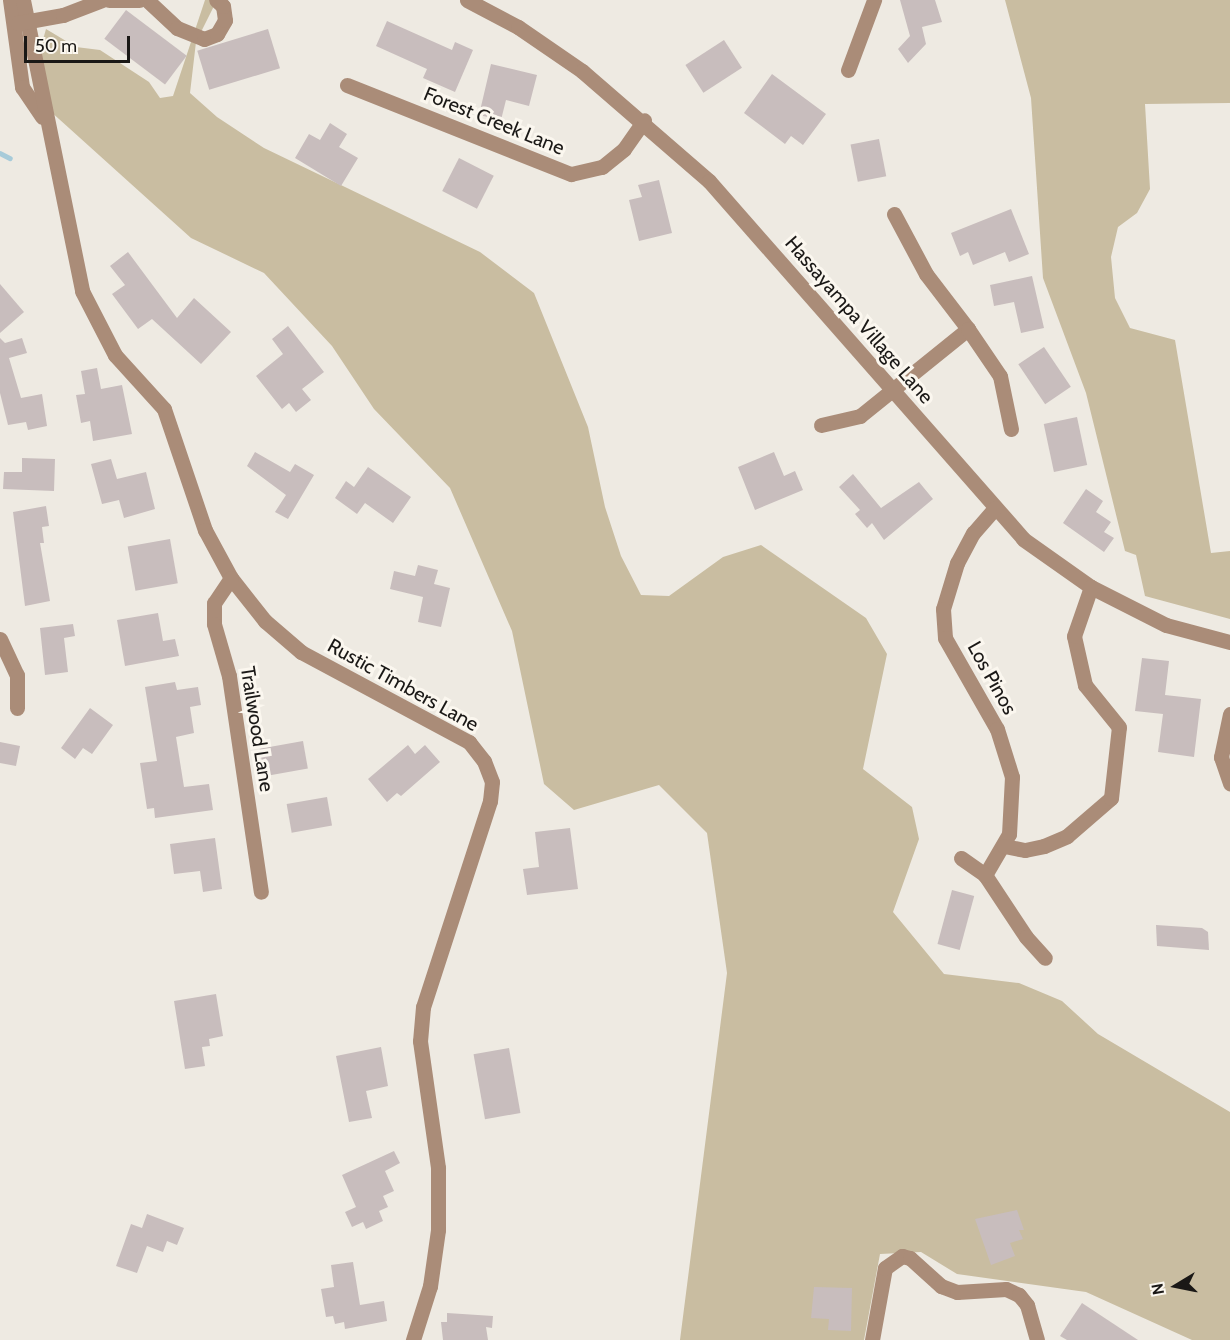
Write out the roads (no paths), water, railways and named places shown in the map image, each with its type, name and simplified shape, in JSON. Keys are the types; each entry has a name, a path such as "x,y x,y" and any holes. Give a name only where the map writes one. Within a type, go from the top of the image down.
{"street":[{"name":"Rustic Timbers Lane","path":"9,0 19,22"},
{"name":"Rustic Timbers Lane","path":"23,0 19,22 22,87 47,125 88,308 115,355 164,409 206,530 231,578 265,621 302,652 469,742 484,761 492,782 490,801 423,1007 420,1041 438,1168 438,1230 430,1286 412,1340"},
{"path":"19,22 102,0"},
{"path":"109,0 139,0"},
{"path":"147,0 177,28 204,39 217,34 225,20 223,6 216,0"},
{"name":"Hassayampa Village Lane","path":"467,0 518,27 644,120 709,181 1023,539 1091,587 1166,625 1230,642"},
{"path":"848,70 874,0"},
{"name":"Forest Creek Lane","path":"347,85 571,174 602,167 624,149 644,120"},
{"path":"894,214 926,274 1000,376 1011,429"},
{"path":"821,424 860,416 968,329"},
{"name":"Los Pinos","path":"985,875 1009,834 1012,777 997,729 945,638 943,609 957,563 973,533 995,508"},
{"name":"Trailwood Lane","path":"231,578 214,603 214,624 229,676 261,892"},
{"path":"1004,846 1025,850 1052,843 1096,815 1111,798 1119,727 1084,685 1074,636 1091,587"},
{"path":"0,639 17,675 18,708"},
{"path":"1230,714 1223,766 1230,783"},
{"path":"961,858 985,875 1026,937 1045,958"},
{"path":"872,1340 885,1268 902,1256 910,1258 941,1286 957,1292 1006,1289 1019,1295 1028,1305 1037,1340"}],"waterway":[{"path":"0,153 10,158"}]}
